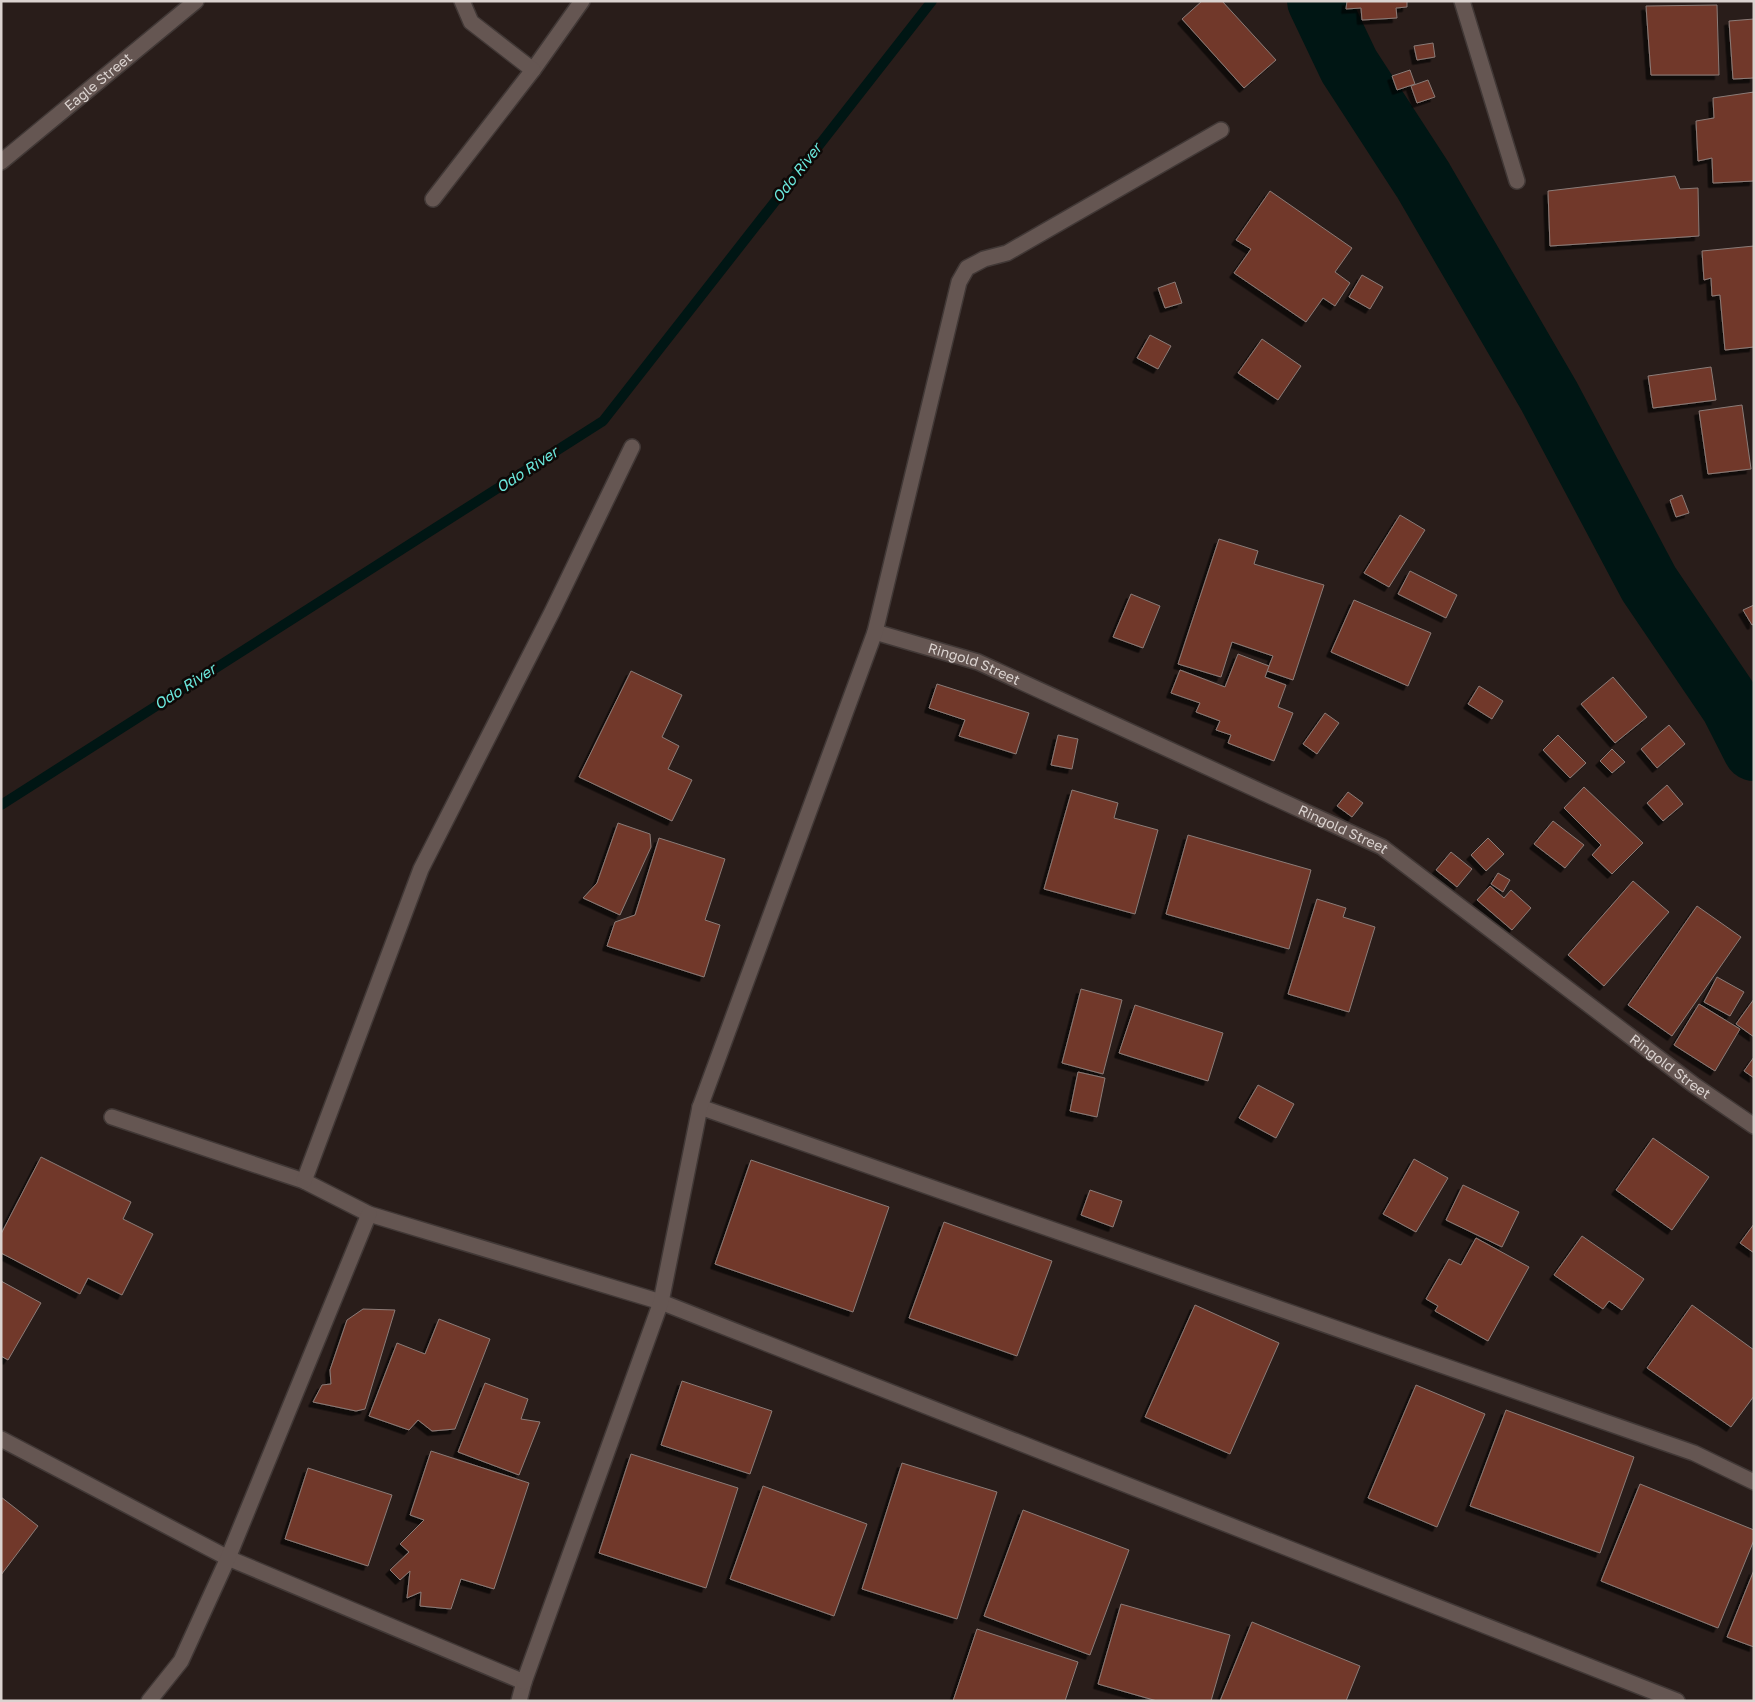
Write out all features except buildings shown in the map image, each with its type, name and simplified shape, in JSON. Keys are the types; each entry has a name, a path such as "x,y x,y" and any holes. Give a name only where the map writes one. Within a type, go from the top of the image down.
{"street":[{"name":"Eagle Street","path":"1,162 196,1"},
{"path":"462,1 471,22 533,70"},
{"path":"433,199 533,70 582,1"},
{"path":"1462,1 1517,181"},
{"path":"519,1701 524,1682 661,1302 700,1107 875,632 959,282 967,268 984,259 1007,253 1221,130"},
{"path":"304,1181 421,869 552,612 632,447"},
{"name":"Ringold Street","path":"875,632 978,662 1382,847 1694,1085 1754,1126"},
{"path":"700,1107 1694,1453 1754,1482"},
{"path":"112,1117 304,1181 369,1214 661,1302 1676,1701"},
{"path":"149,1701 181,1661 228,1558 369,1214"},
{"path":"1,1439 228,1558 524,1682"}],"waterway":[{"name":"Odo River","path":"1,805 603,421 932,1"},
{"path":"1318,1 1349,66 1423,180 1549,396 1649,584 1731,705 1754,750"}]}
